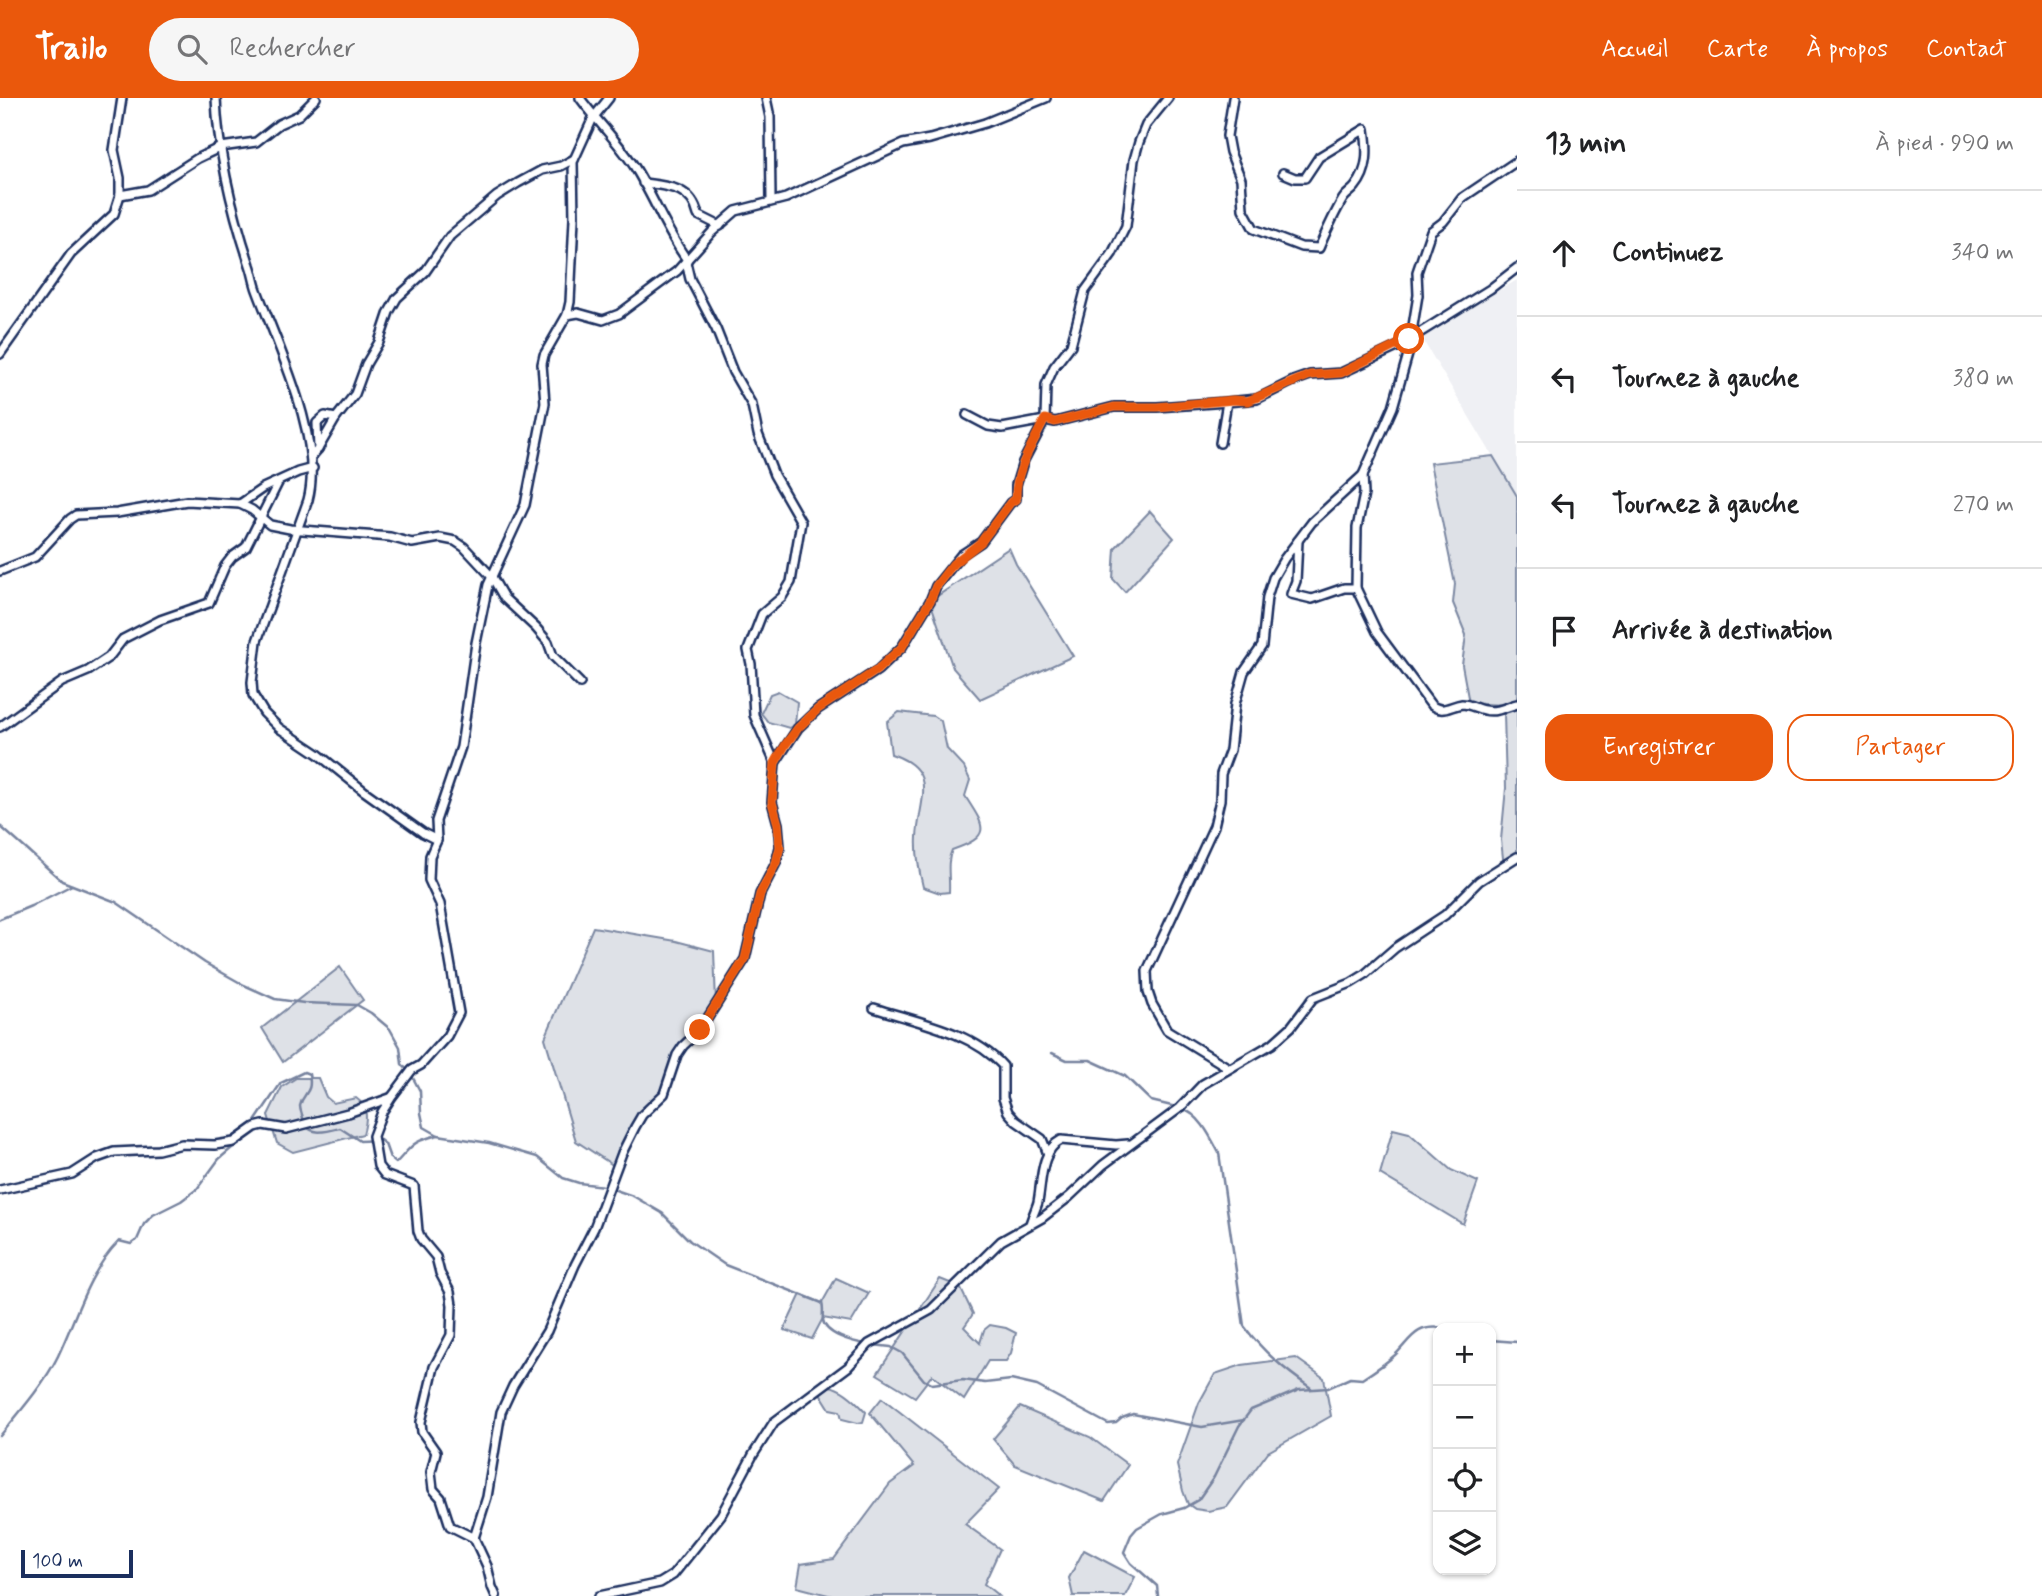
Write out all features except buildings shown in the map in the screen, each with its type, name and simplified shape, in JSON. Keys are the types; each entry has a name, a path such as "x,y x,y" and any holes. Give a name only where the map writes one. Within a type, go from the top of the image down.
{"street":[{"path":"0,354 71,254 114,214 120,195 120,178 114,150 122,98"},
{"path":"216,98 221,147 240,236 256,288 283,355 302,417 313,468 313,483 257,641 253,695 264,713 279,728 414,827 437,840"},
{"path":"120,195 148,190 198,158 221,147 256,142 279,124 299,115 316,98"},
{"path":"474,1538 487,1497 501,1412 513,1386 547,1331 594,1228 618,1170 622,1153 635,1127 642,1115 664,1094 677,1055 700,1030 749,950 760,894 776,863 780,847 772,802 775,763 754,715 748,650 762,614 782,597 791,582 801,522 774,475 758,434 752,405 733,372 716,329 690,279 687,261 634,167 580,98"},
{"path":"496,1596 487,1566 474,1538 450,1526 443,1503 433,1489 431,1472 436,1456 422,1432 434,1367 451,1335 450,1292 440,1273 436,1257 418,1231 414,1186 386,1175 378,1166 373,1136 382,1112 391,1098 412,1070 421,1065 447,1036 459,1013 440,904 429,880 430,856 437,840 436,821 461,747 476,643 492,577 525,505 545,403 542,364 544,355 567,315 570,302 574,159 593,118 609,98"},
{"path":"766,98 770,117 771,201"},
{"path":"567,315 578,313 603,320 612,318 687,261 736,211 786,198 903,144 985,123 1046,98"},
{"path":"775,763 798,728 818,709 877,670 902,647 936,586 953,564 981,542 1010,503 1016,499 1016,485 1023,462 1045,419 1046,385 1054,368 1071,345 1085,291 1112,254 1126,226 1134,160 1139,142 1146,125 1168,98"},
{"path":"1233,98 1227,136 1230,152 1241,179 1244,209 1254,229 1301,247 1319,248 1345,195 1354,188 1366,168 1365,129 1319,157 1305,178 1295,178 1283,173"},
{"path":"311,457 355,394 366,364 379,342 388,312 397,299 425,272 450,236 497,196 542,170 561,166 574,159"},
{"path":"1229,1068 1167,1030 1152,1004 1148,992 1147,971 1214,826 1220,800 1221,774 1230,750 1235,704 1244,672 1262,646 1267,597 1273,578 1312,522 1363,475 1393,407 1412,337 1418,295 1417,272 1431,231 1443,222 1462,198 1517,161"},
{"path":"643,183 671,186 681,190 693,202 698,215 720,226"},
{"path":"967,415 988,426 1002,428 1045,419 1055,422 1114,407 1157,407 1257,399 1310,375 1341,373 1397,347 1490,289 1517,268"},
{"path":"1220,443 1227,402"},
{"path":"318,449 317,423 325,416 336,418"},
{"path":"240,504 259,490 313,468"},
{"path":"1363,475 1364,494 1357,528 1356,588 1377,632 1431,705 1443,710 1466,704 1488,711 1517,704"},
{"path":"0,727 62,682 88,671 109,657 123,639 160,621 209,603 225,566 246,547 278,483"},
{"path":"0,571 36,557 76,515 117,513 187,501 240,504 270,525 390,537 412,543 440,538 451,540 464,547 492,577 504,598 536,628 548,642 553,656 580,683"},
{"path":"1298,541 1296,581 1291,594 1312,599 1344,588 1356,588"},
{"path":"599,1596 660,1583 673,1575 721,1515 774,1422 848,1367 869,1344 931,1310 1002,1241 1042,1218 1069,1197 1103,1165 1180,1108 1203,1084 1272,1044 1291,1027 1313,998 1351,984 1395,948 1445,915 1479,881 1517,857"},
{"path":"874,1008 945,1031 969,1041 995,1057 1003,1066 1003,1098 1008,1112 1042,1139 1048,1154"},
{"path":"0,1190 72,1174 97,1158 114,1153 158,1150 183,1144 215,1145 234,1142 255,1127 263,1125 286,1129 348,1113 391,1098"},
{"path":"1030,1224 1037,1204 1041,1173 1055,1143 1061,1140 1116,1145 1135,1143"}],"shaded area":[{"path":"1517,280 1517,496 1421,337"},
{"path":"1493,456 1517,496 1517,860 1504,867 1501,840 1506,788 1504,713 1501,705 1469,703 1462,665 1466,635 1453,603 1455,584 1430,463"},
{"path":"1150,511 1174,538 1125,592 1113,579 1115,548"},
{"path":"1009,548 1016,564 1073,656 980,699 953,668 930,601"},
{"path":"778,691 797,702 795,724 789,728 768,722 761,713 770,694"},
{"path":"899,712 933,716 941,721 947,749 964,767 970,780 965,796 981,829 974,840 952,850 949,892 940,893 923,887 917,843 923,799 921,778 916,769 906,761 891,754 887,722"},
{"path":"593,927 676,941 714,951 716,1003 700,1030 679,1049 667,1090 641,1115 619,1169 576,1141 545,1038"},
{"path":"340,967 363,1000 283,1062 262,1028"},
{"path":"296,1078 318,1078 326,1097 333,1103 356,1098 363,1105 366,1114 363,1134 293,1152 277,1143 268,1115 282,1087"},
{"path":"1393,1129 1409,1133 1451,1170 1478,1182 1463,1224 1380,1174"},
{"path":"836,1278 869,1293 851,1323 823,1318 812,1339 784,1330 801,1294 822,1303"},
{"path":"940,1279 960,1287 973,1314 964,1327 980,1343 984,1330 990,1325 1016,1333 1006,1361 988,1361 964,1400 932,1375 915,1397 877,1374"},
{"path":"1296,1358 1324,1378 1331,1416 1268,1452 1227,1507 1208,1511 1195,1509 1188,1504 1177,1465 1199,1403 1215,1374 1242,1365"},
{"path":"829,1386 854,1399 866,1412 863,1422 842,1419 840,1411 830,1409 820,1393"},
{"path":"882,1398 999,1489 965,1524 1000,1549 984,1584 999,1596 832,1596 797,1587 801,1564 834,1559 890,1484 914,1466 870,1413"},
{"path":"1020,1407 1090,1437 1128,1465 1104,1501 1015,1465 993,1439"},
{"path":"1084,1550 1135,1577 1125,1596 1073,1596 1069,1578"}],"waterway":[{"path":"0,826 62,881 116,902 205,963 244,985 275,999 357,1005 371,1013 390,1029 400,1047 402,1064 420,1091 424,1127 438,1135 489,1143 537,1157 563,1178 604,1186 633,1196 662,1213 690,1241 725,1265 822,1303 823,1320 829,1330 866,1344"},
{"path":"0,919 72,885"},
{"path":"1052,1053 1067,1060 1090,1060 1125,1076 1151,1101 1176,1107"},
{"path":"252,1126 281,1083 304,1072 309,1074 310,1086 300,1108 305,1124 313,1131 340,1128 360,1141 380,1140 396,1163 413,1145 438,1135"},
{"path":"1182,1109 1200,1121 1219,1153 1244,1326 1275,1360 1311,1388"},
{"path":"0,1436 53,1366 91,1281 108,1254 119,1241 131,1244 137,1240 144,1224 153,1215 181,1201 197,1189 219,1159 239,1142"},
{"path":"1158,1596 1157,1586 1131,1563 1124,1552 1131,1535 1137,1528 1162,1514 1184,1508 1198,1500 1214,1477 1239,1426 1251,1410 1299,1390 1328,1388 1350,1378 1362,1379 1391,1358 1410,1338 1420,1331 1433,1328"},
{"path":"1496,1340 1517,1342"},
{"path":"873,1345 891,1347 902,1353 924,1380 932,1384 963,1380 985,1383 1011,1380 1037,1386 1108,1424 1133,1414 1202,1427 1244,1420"}],"route":[{"path":"700,1030 745,959 760,894 776,863 780,847 772,802 775,763 798,728 818,709 877,670 902,647 936,586 961,555 981,542 1010,503 1016,499 1016,485 1023,462 1045,419 1055,422 1114,407 1248,401 1310,375 1341,373 1409,339"}]}
